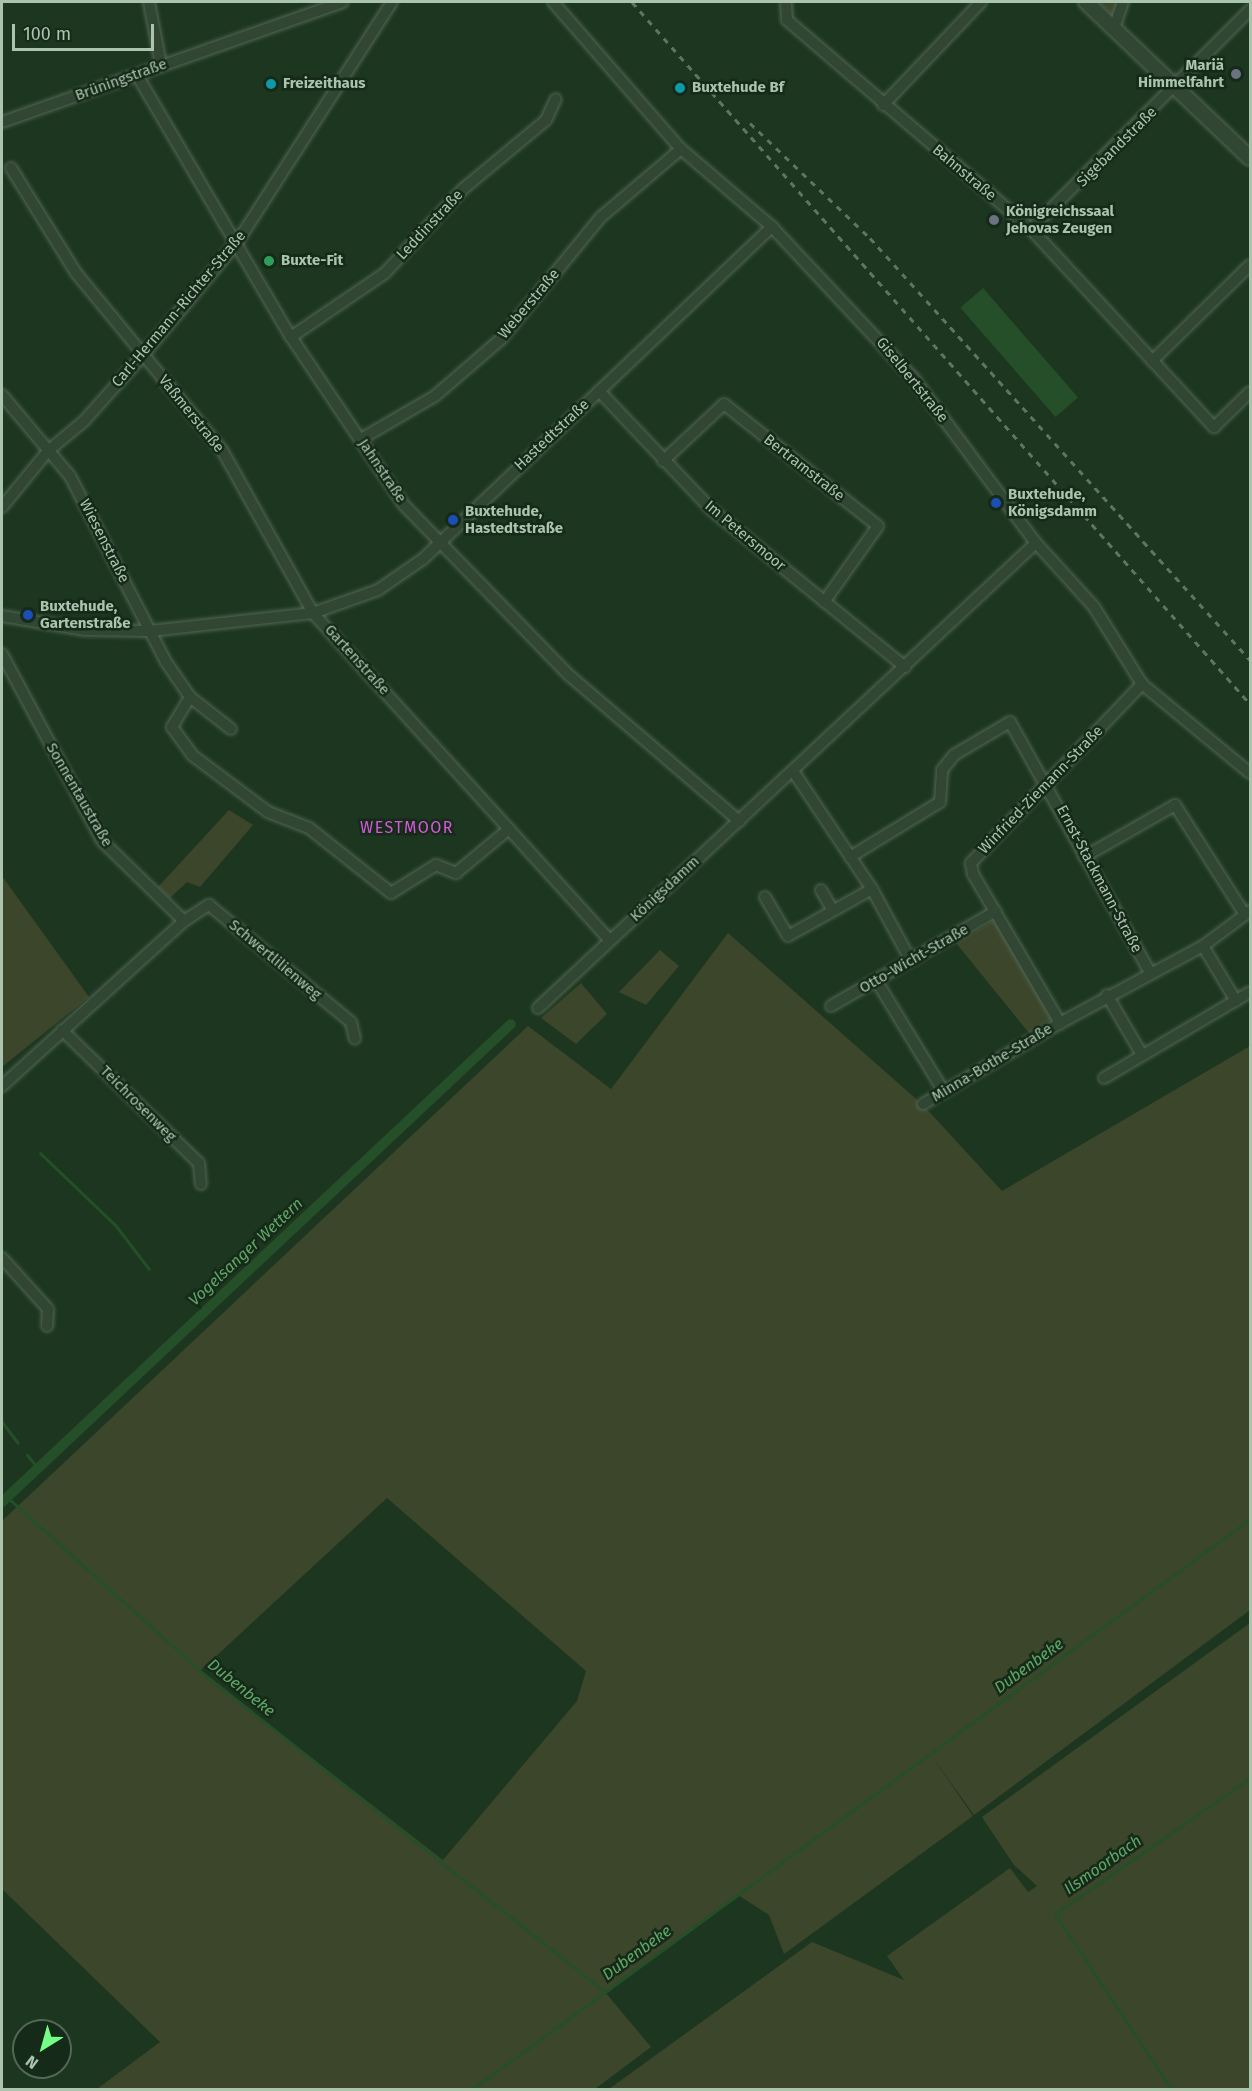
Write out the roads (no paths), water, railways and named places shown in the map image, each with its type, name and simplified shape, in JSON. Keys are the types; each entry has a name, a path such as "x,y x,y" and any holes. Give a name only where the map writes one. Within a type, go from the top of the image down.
{"street":[{"path":"149,2 160,65"},
{"name":"Brüningstraße","path":"2,122 343,2"},
{"name":"Carl-Hermann-Richter-Straße","path":"2,507 48,451 84,421 238,241 392,2"},
{"name":"Giselbertstraße","path":"554,2 681,149 772,227 914,379 1036,543 1094,607 1142,684 1251,773"},
{"path":"883,105 981,2"},
{"path":"1086,2 1251,158"},
{"path":"1114,28 1123,2"},
{"name":"Bahnstraße","path":"785,4 787,20 883,105 1031,229 1214,427 1251,392"},
{"name":"Sigebandstraße","path":"1031,229 1251,10"},
{"name":"Jahnstraße","path":"137,75 238,241 291,336 404,505 570,676 739,821"},
{"name":"Leddinstraße","path":"291,336 385,273 463,189 546,120 556,99"},
{"name":"Weberstraße","path":"361,439 435,396 501,339 601,217 681,149"},
{"name":"Vaßmerstraße","path":"11,168 76,273 222,450 313,613"},
{"name":"Hastedtstraße","path":"313,613 378,590 440,541 772,227"},
{"path":"1152,361 1251,266"},
{"name":"Im Petersmoor","path":"599,391 712,510 905,667"},
{"name":"Wiesenstraße","path":"2,395 70,476 150,631 190,698 231,729"},
{"name":"Bertramstraße","path":"663,461 724,404 878,526 824,602"},
{"name":"Königsdamm","path":"538,1008 1036,543"},
{"name":"Gartenstraße","path":"2,616 85,630 150,631 313,613 610,941"},
{"name":"Sonnentaustraße","path":"2,654 103,842 184,921"},
{"name":"Winfried-Ziemann-Straße","path":"1060,1023 971,863 1037,790 1049,784 1142,684"},
{"path":"190,698 172,727 192,755 268,812 309,828 391,893 398,892 436,865 456,873 509,829"},
{"name":"Ernst-Stackmann-Straße","path":"850,857 940,802 942,770 954,755 1010,722 1049,784 1084,857 1150,972"},
{"path":"793,771 872,890 910,959"},
{"path":"1060,1023 1107,995 1203,945 1248,913 1175,805 1084,857"},
{"path":"821,890 832,909"},
{"path":"765,897 788,936 832,909 872,890"},
{"name":"Schwertlilienweg","path":"184,921 210,905 351,1022 355,1039"},
{"name":"Otto-Wicht-Straße","path":"831,1006 996,911"},
{"path":"2,1086 63,1030 143,964 184,921"},
{"path":"1203,945 1236,1001"},
{"path":"876,980 944,1092"},
{"path":"1104,1078 1251,992"},
{"path":"1107,995 1142,1055"},
{"name":"Minna-Bothe-Straße","path":"923,1104 1060,1023"},
{"name":"Teichrosenweg","path":"63,1030 199,1163 201,1184"},
{"path":"2,1258 48,1309 47,1326"}],"waterway":[{"name":"Vogelsanger Wettern","path":"2,1502 511,1024"},
{"path":"40,1153 116,1226 149,1269"},
{"path":"2,1422 18,1443"},
{"path":"27,1455 38,1468"},
{"name":"Dubenbeke","path":"7,1497 200,1671 605,1992 1250,1519"},
{"name":"Ilsmoorbach","path":"1172,2090 1055,1914 1250,1778"},
{"path":"471,2090 605,1992"}],"railway":[{"path":"632,2 1250,704"},
{"path":"750,123 870,238 1250,660"}],"place":[{"name":"Mariä Himmelfahrt","path":"1236,74"},
{"name":"Freizeithaus","path":"271,84"},
{"name":"Buxtehude Bf","path":"680,88"},
{"name":"Königreichssaal Jehovas Zeugen","path":"994,220"},
{"name":"Buxte-Fit","path":"269,261"},
{"name":"Buxtehude, Königsdamm","path":"996,503"},
{"name":"Buxtehude, Hastedtstraße","path":"453,520"},
{"name":"Buxtehude, Gartenstraße","path":"28,615"}],"district":[{"name":"WESTMOOR","path":"407,828"}]}
